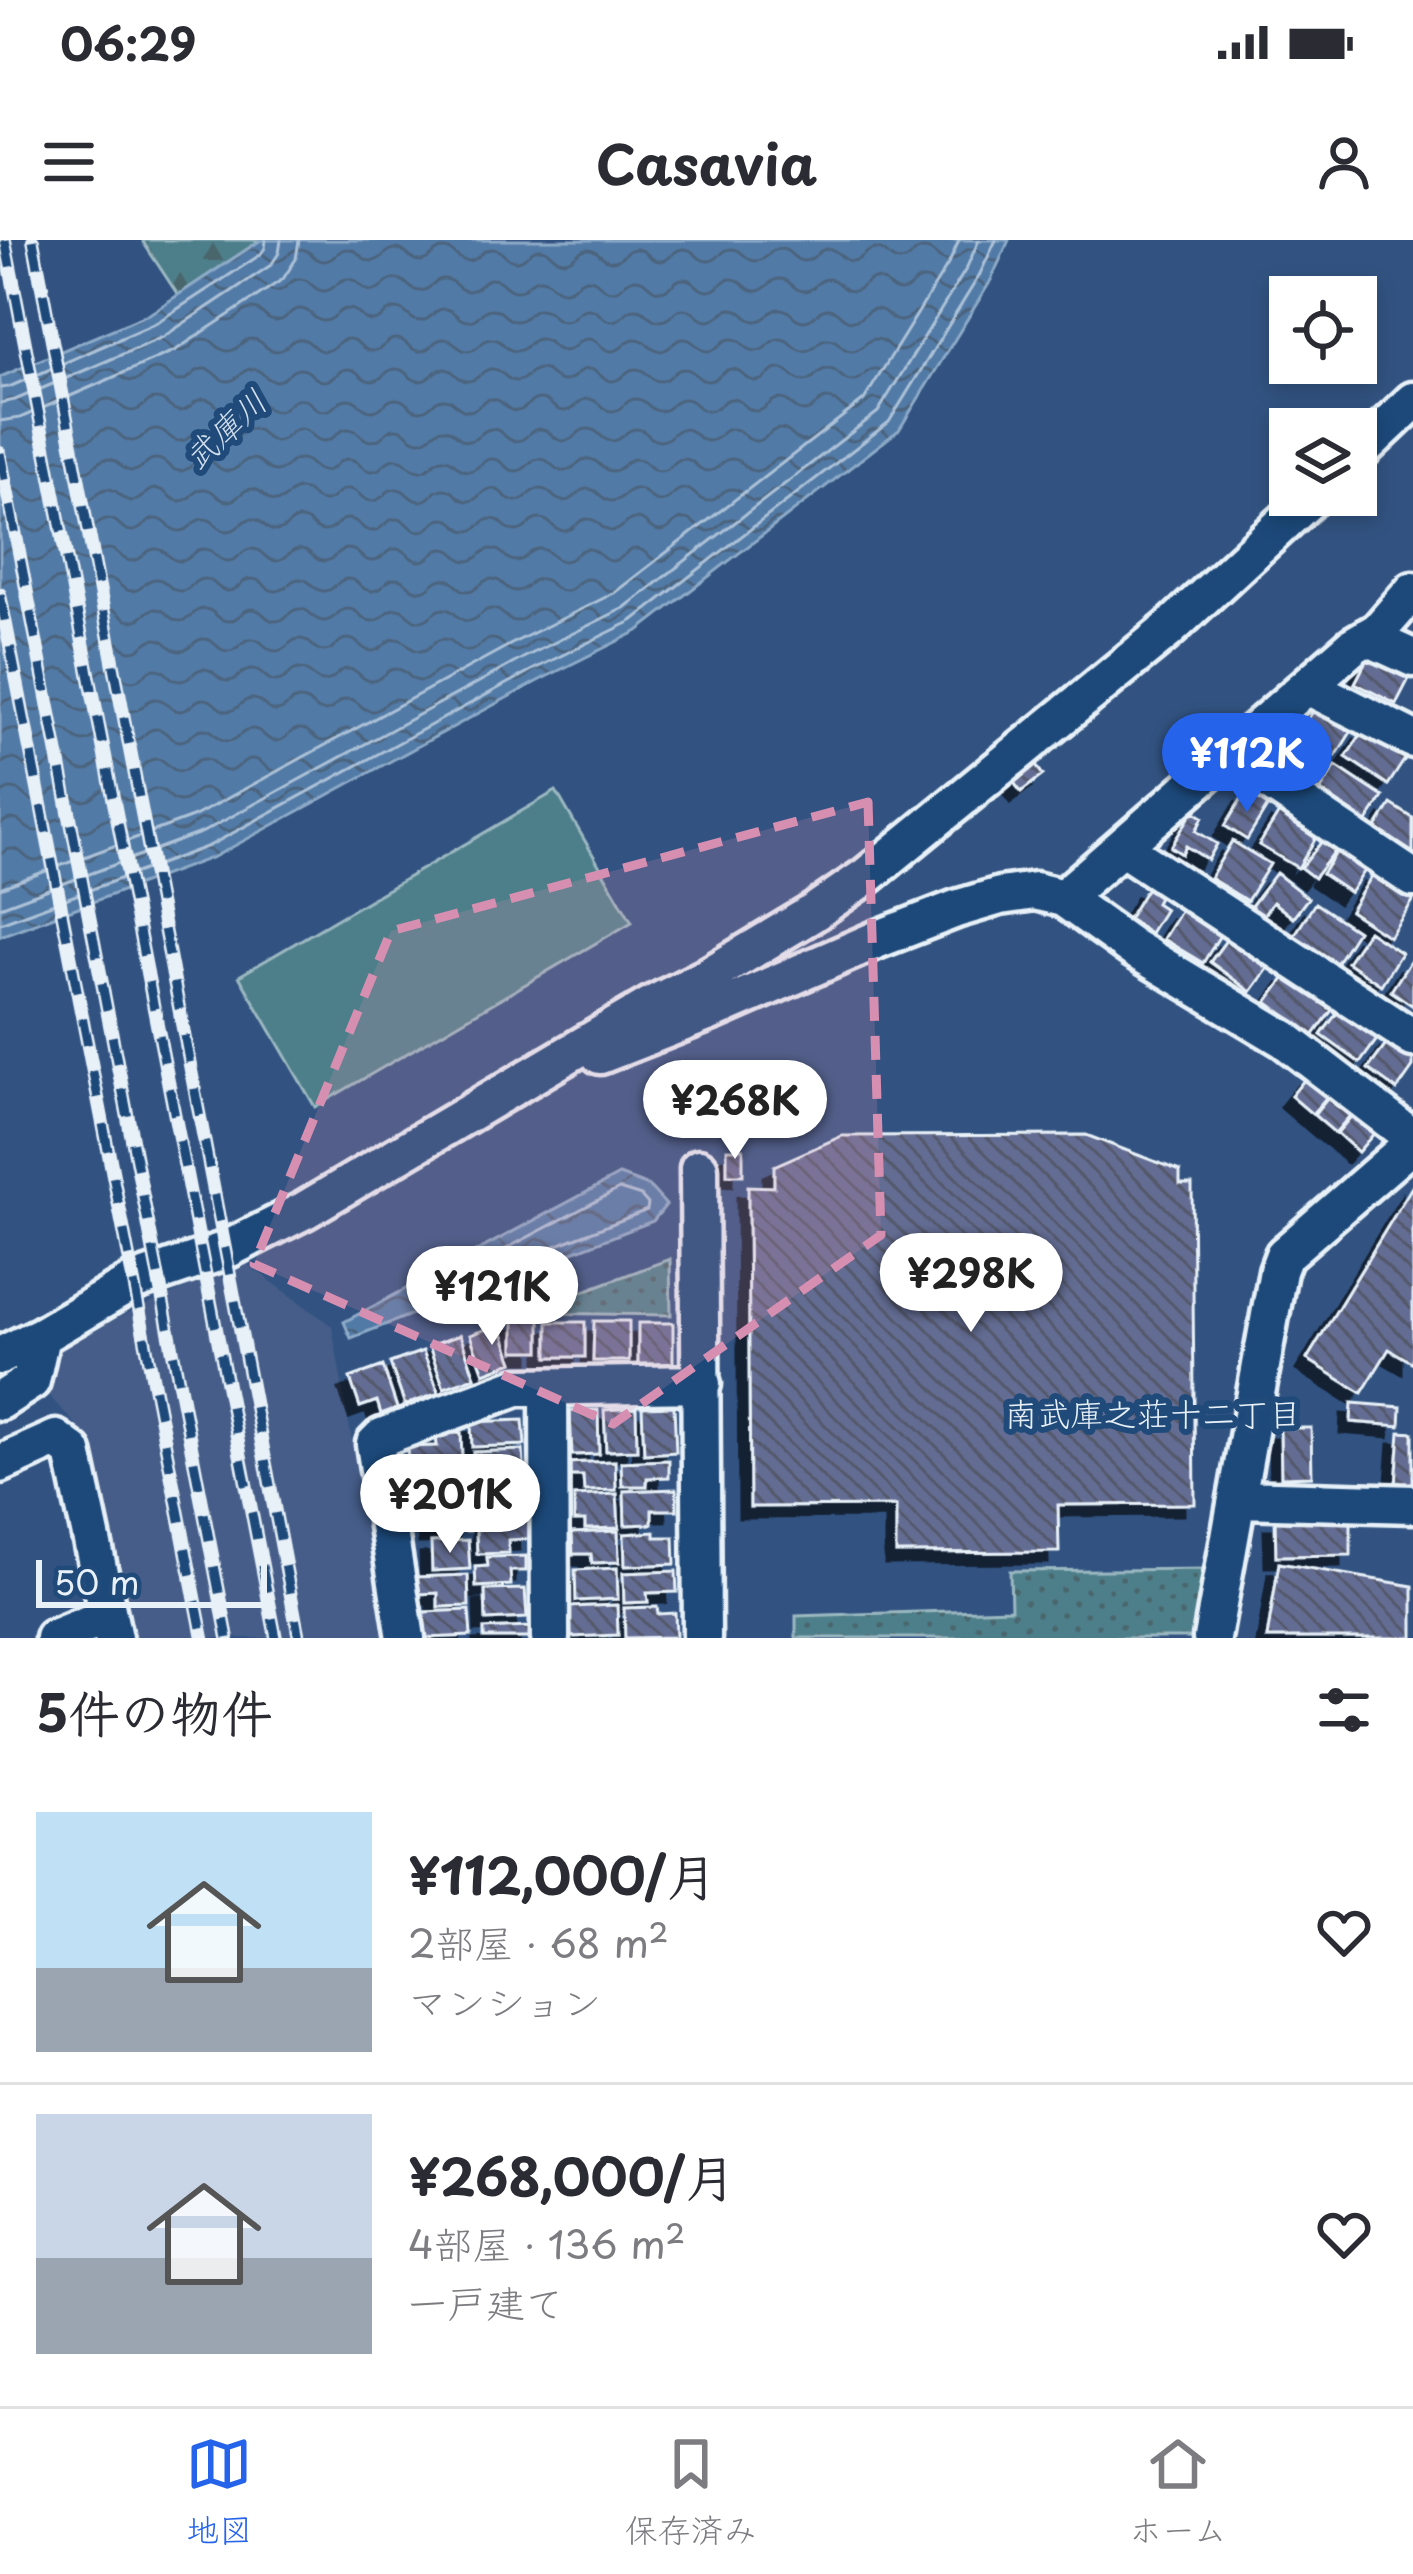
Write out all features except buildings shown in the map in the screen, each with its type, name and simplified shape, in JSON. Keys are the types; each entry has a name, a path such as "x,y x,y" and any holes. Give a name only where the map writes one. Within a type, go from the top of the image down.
{"street":[{"path":"1377,435 1413,400"},
{"path":"0,1356 133,1282 226,1250 305,1210 814,913 868,875 1168,630 1291,516"},
{"path":"1063,898 1354,645 1378,631 1413,591"},
{"path":"1367,637 1413,658"},
{"path":"1307,686 1413,740"},
{"path":"1229,755 1413,878"},
{"path":"1123,848 1413,1038"},
{"path":"512,1087 715,1010 956,909 1035,891 1063,898 1135,950 1284,1039 1413,1141 1284,1255 1212,1638"},
{"path":"699,1168 702,1638"},
{"path":"0,1401 31,1381 41,1336"},
{"path":"406,1638 375,1444 382,1437 517,1387 702,1384"},
{"path":"549,1387 550,1638"},
{"path":"0,1464 56,1439 73,1452 110,1627 54,1638"},
{"path":"1239,1499 1413,1504"}],"highlighted area":[{"path":"868,802 881,1235 613,1424 254,1264 391,931"}],"shaded area":[{"path":"245,1262 332,1326 386,1638 121,1638 77,1426 39,1385 65,1341"}],"green space":[{"path":"145,240 261,240 178,295"},
{"path":"556,791 632,922 315,1107 239,976"},
{"path":"670,1259 671,1315 524,1313"},
{"path":"1207,1569 1199,1638 796,1638 796,1616 1011,1609 1010,1571"}],"water":[{"name":"武庫川","path":"261,240 1009,240 990,282 899,430 638,631 214,857 0,936 0,377 151,313"},
{"path":"619,1175 649,1186 666,1205 653,1221 351,1338 344,1322"}],"railway":[{"path":"5,240 276,1638"},
{"path":"33,240 299,1638"},
{"path":"0,453 228,1638"},
{"path":"0,594 203,1638"}],"district":[{"name":"南武庫之荘十二丁目","path":"1153,1412"}]}
